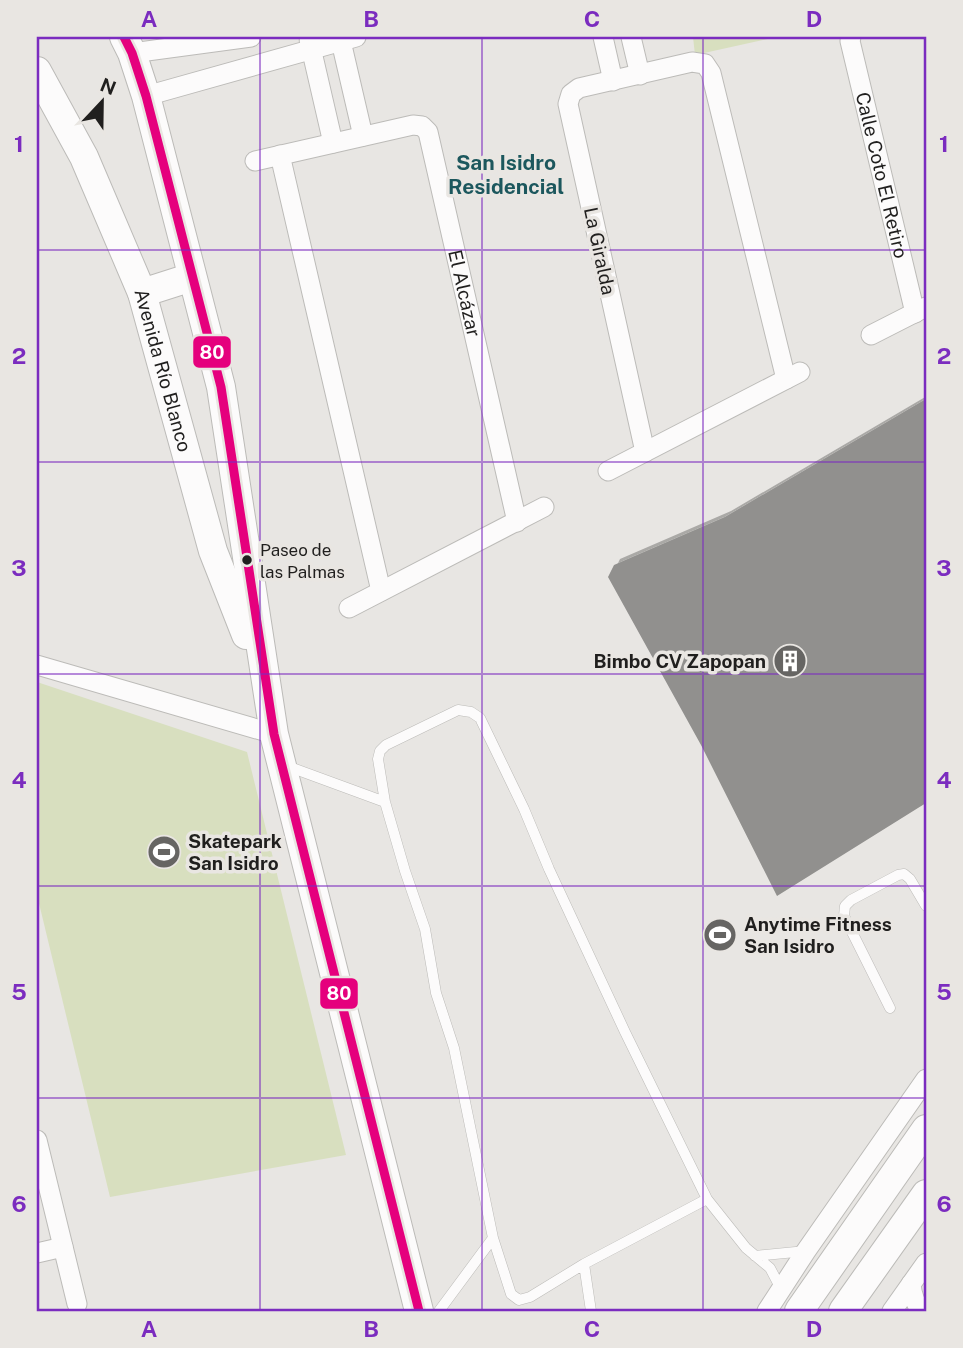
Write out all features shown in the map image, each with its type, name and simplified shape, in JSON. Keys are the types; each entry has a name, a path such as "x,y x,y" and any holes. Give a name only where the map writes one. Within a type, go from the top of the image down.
{"street":[{"path":"128,45 245,37"},
{"path":"603,37 613,81"},
{"path":"631,37 640,75"},
{"name":"Calle Coto El Retiro","path":"851,37 921,310 871,335"},
{"path":"146,96 310,43 346,38 363,136"},
{"path":"310,43 333,143"},
{"name":"Avenida Río Blanco","path":"128,45 146,96 221,387 274,734 419,1311"},
{"name":"La Giralda","path":"608,471 645,452 793,376 712,73 705,64 692,62 579,88 571,94 568,104 645,452"},
{"name":"Avenida Río Blanco","path":"37,71 84,157 142,293 213,551 265,679"},
{"name":"El Alcázar","path":"255,161 413,125 422,126 428,132 517,522"},
{"path":"280,155 381,591"},
{"path":"142,293 192,277"},
{"path":"349,608 544,508"},
{"path":"37,665 274,734"},
{"path":"790,1301 806,1251 926,1079"},
{"path":"767,1311 790,1301 926,1129"},
{"path":"37,1140 77,1304"},
{"path":"844,1311 926,1194"},
{"path":"37,1253 63,1247"},
{"path":"892,1311 926,1263"},
{"path":"911,1284 912,1295 919,1309 923,1311"}],"lane":[{"path":"708,1199 584,1264 530,1297 520,1300 511,1294 493,1238 454,1048 436,993 425,929 385,802 378,759 380,751 386,745 458,710 471,712 480,718 625,1032 708,1199 746,1248 771,1268 790,1301"},
{"path":"281,764 385,802"},
{"path":"890,1008 844,916 845,906 851,900 904,874 910,879 926,906"},
{"path":"439,1311 493,1238"},
{"path":"755,1256 806,1251"},
{"path":"584,1264 591,1311"}],"green space":[{"path":"693,37 777,37 695,55"},
{"path":"37,682 247,752 346,1155 110,1197 37,895"}],"building":[{"name":"Bimbo CV Zapopan","path":"926,399 926,803 777,896 701,745 608,577 614,565 725,517"}],"transit line":[{"name":"80","path":"124,37 146,96 221,387 274,734 419,1311"}],"place":[{"name":"Paseo de las Palmas","path":"247,560"},
{"name":"Bimbo CV Zapopan","path":"790,661"},
{"name":"Skatepark San Isidro","path":"164,852"},
{"name":"Anytime Fitness San Isidro","path":"720,935"}],"district":[{"name":"San Isidro Residencial","path":"506,174"}]}
